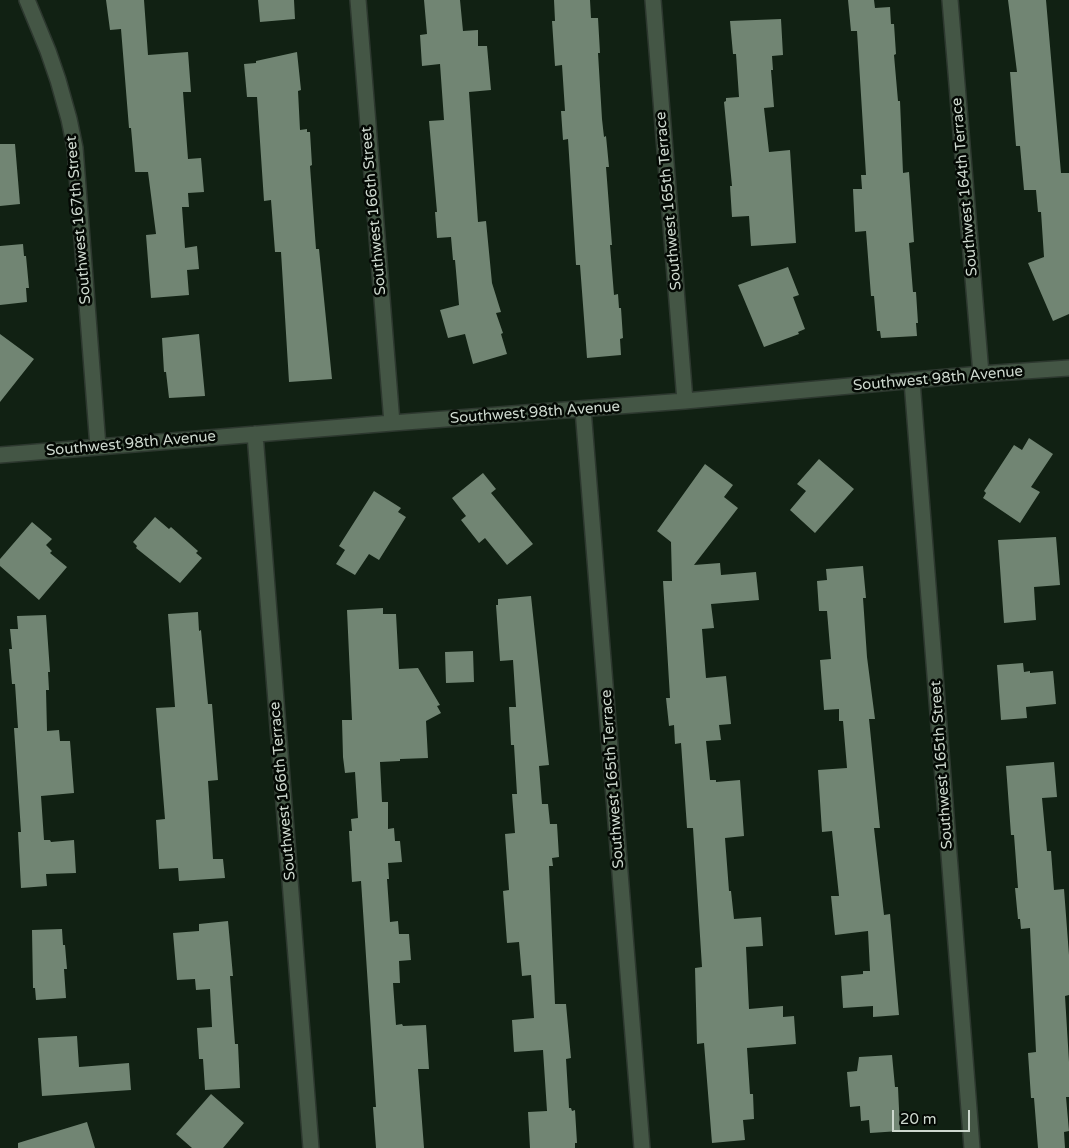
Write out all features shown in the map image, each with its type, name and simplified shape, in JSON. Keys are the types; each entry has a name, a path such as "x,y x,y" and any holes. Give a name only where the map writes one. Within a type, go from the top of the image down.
{"street":[{"name":"Southwest 167th Street","path":"27,0 48,51 66,104 74,143 98,447"},
{"name":"Southwest 166th Street","path":"358,0 392,423"},
{"name":"Southwest 165th Terrace","path":"654,0 685,402"},
{"name":"Southwest 164th Terrace","path":"950,0 981,374"},
{"name":"Southwest 98th Avenue","path":"0,455 392,423 685,402 981,374 1069,368"},
{"name":"Southwest 165th Street","path":"912,381 972,1148"},
{"name":"Southwest 165th Terrace","path":"584,409 642,1148"},
{"name":"Southwest 166th Terrace","path":"255,434 311,1148"}],"building":[{"path":"106,0 144,0 148,55 188,52 191,92 183,92 188,159 201,158 204,192 188,193 189,207 182,207 185,248 197,246 199,269 187,270 189,295 151,298 146,235 156,234 148,172 135,172 131,128 129,128 121,29 110,30"},
{"path":"258,0 294,0 295,19 260,22"},
{"path":"424,0 460,0 463,31 478,30 478,46 487,46 491,90 469,92 478,222 486,221 492,283 501,312 496,313 503,333 501,334 507,354 473,364 465,334 448,338 440,310 459,305 451,237 437,238 435,212 437,212 429,121 444,120 440,64 422,66 420,35 427,34"},
{"path":"554,0 590,0 591,18 598,18 602,119 604,137 606,136 609,167 606,167 612,245 610,245 614,295 618,294 619,308 621,308 623,338 620,339 621,355 587,358 580,265 576,265 568,139 563,140 561,111 565,111 562,65 555,66 552,21 555,21"},
{"path":"848,0 874,0 875,8 890,7 891,24 894,24 896,54 894,55 898,101 900,101 903,173 909,172 914,242 909,243 913,292 916,292 917,336 881,338 880,331 877,331 874,296 871,296 866,231 855,232 853,189 862,189 861,175 866,175 857,31 851,31"},
{"path":"1008,0 1046,0 1061,173 1069,173 1069,314 1053,321 1028,263 1044,257 1041,212 1038,212 1036,190 1024,190 1020,146 1016,146 1010,72 1017,72"},
{"path":"781,19 783,55 772,56 773,70 771,70 774,107 764,108 769,152 790,150 796,243 751,246 749,216 732,217 730,186 732,186 724,102 726,98 739,97 736,54 733,54 730,21"},
{"path":"297,52 301,90 298,91 300,130 307,129 307,132 310,132 312,165 310,166 316,249 319,249 332,379 289,382 281,252 275,252 271,200 264,201 257,97 247,97 244,64 256,63 256,61"},
{"path":"0,144 15,144 20,204 0,206"},
{"path":"23,244 29,288 26,288 27,302 0,305 0,246"},
{"path":"788,267 799,295 793,297 805,329 798,332 799,334 764,347 738,285"},
{"path":"0,334 34,359 0,402"},
{"path":"199,334 205,396 169,398 166,372 164,372 162,338"},
{"path":"1029,438 1053,454 1031,487 1040,492 1020,523 983,498 986,493 984,491 1014,445 1022,450"},
{"path":"819,459 854,489 815,533 790,510 806,491 797,484"},
{"path":"705,464 733,485 724,497 738,508 694,565 720,563 721,575 756,572 759,600 711,604 714,628 702,629 706,678 726,676 731,724 719,725 721,740 706,741 710,780 716,780 716,782 740,780 744,836 725,838 729,891 731,891 734,919 761,917 763,946 746,947 749,1009 783,1006 783,1017 794,1016 796,1044 747,1048 750,1094 753,1094 754,1119 743,1120 745,1140 712,1143 704,1043 697,1044 695,968 702,967 693,828 687,828 681,743 675,744 674,725 669,726 666,698 670,698 663,581 672,581 671,542 657,531"},
{"path":"483,473 496,489 491,493 533,544 507,565 485,538 479,543 461,520 466,516 452,498"},
{"path":"374,491 401,508 398,512 406,517 379,560 369,554 355,575 336,564 345,550 339,546"},
{"path":"155,517 169,529 171,527 198,551 196,553 202,558 180,583 136,548 137,546 133,542"},
{"path":"32,522 52,539 46,545 52,551 50,553 67,567 39,600 0,566 0,559"},
{"path":"1056,537 1060,585 1034,587 1036,620 1004,623 998,540"},
{"path":"863,566 866,598 863,598 867,657 875,719 869,719 880,828 874,828 884,915 890,914 899,1015 873,1017 873,1006 843,1008 841,976 863,974 863,971 870,971 868,931 835,935 831,896 839,896 832,831 822,832 818,770 847,768 843,721 839,721 839,709 824,710 820,660 831,659 827,611 819,611 817,581 827,580 826,569"},
{"path":"531,596 549,765 539,766 542,804 548,804 550,824 557,824 559,857 552,858 553,866 549,866 555,1004 566,1004 571,1058 566,1059 569,1108 572,1111 575,1110 577,1143 575,1143 575,1148 530,1148 528,1112 547,1111 543,1050 514,1052 512,1020 534,1018 531,975 522,976 519,942 507,943 503,891 509,890 505,834 515,833 512,794 517,794 509,707 516,707 513,660 500,661 496,605 498,605 498,599"},
{"path":"383,608 383,614 396,614 399,669 418,668 440,705 437,706 441,713 426,721 428,758 380,762 382,802 388,802 388,829 394,828 395,841 400,841 402,862 388,863 389,879 387,879 390,922 398,921 399,934 409,934 411,960 399,961 400,983 393,983 396,1025 426,1025 429,1069 418,1069 424,1148 376,1148 373,1107 376,1107 361,881 352,882 349,831 352,831 351,819 358,818 355,772 345,773 343,757 342,720 352,720 347,610"},
{"path":"198,612 208,704 212,704 218,780 208,781 213,859 223,859 225,878 179,881 178,868 159,869 156,820 165,819 156,708 175,707 168,614"},
{"path":"46,615 50,672 48,672 49,690 46,690 47,731 59,730 60,741 70,741 74,793 41,796 44,840 50,840 51,842 74,840 76,873 46,874 47,886 21,888 18,832 21,832 14,728 18,728 15,684 12,684 9,649 12,649 10,629 18,629 17,616"},
{"path":"473,651 474,682 446,683 445,652"},
{"path":"1023,663 1024,672 1053,671 1056,704 1026,707 1027,718 1001,720 997,665"},
{"path":"1054,762 1057,797 1042,798 1047,851 1051,851 1054,890 1064,889 1069,955 1069,995 1065,996 1069,1062 1069,1097 1066,1097 1069,1131 1064,1132 1065,1148 1038,1148 1034,1098 1031,1098 1028,1053 1036,1052 1030,928 1021,929 1020,919 1018,919 1015,888 1018,888 1014,835 1011,835 1006,766"},
{"path":"228,921 233,976 230,976 235,1044 238,1044 240,1088 205,1090 203,1059 199,1059 197,1028 212,1027 210,989 196,990 195,979 177,980 173,933 199,931 199,924"},
{"path":"62,929 67,969 64,969 66,998 36,1000 35,988 33,988 32,930"},
{"path":"77,1036 79,1067 129,1063 131,1090 42,1096 38,1038"},
{"path":"892,1055 895,1087 898,1087 900,1131 870,1133 869,1120 861,1121 860,1106 850,1107 847,1072 857,1071 859,1057"},
{"path":"211,1094 244,1123 223,1148 192,1148 176,1134"},
{"path":"87,1122 95,1148 18,1148 18,1143"}]}
